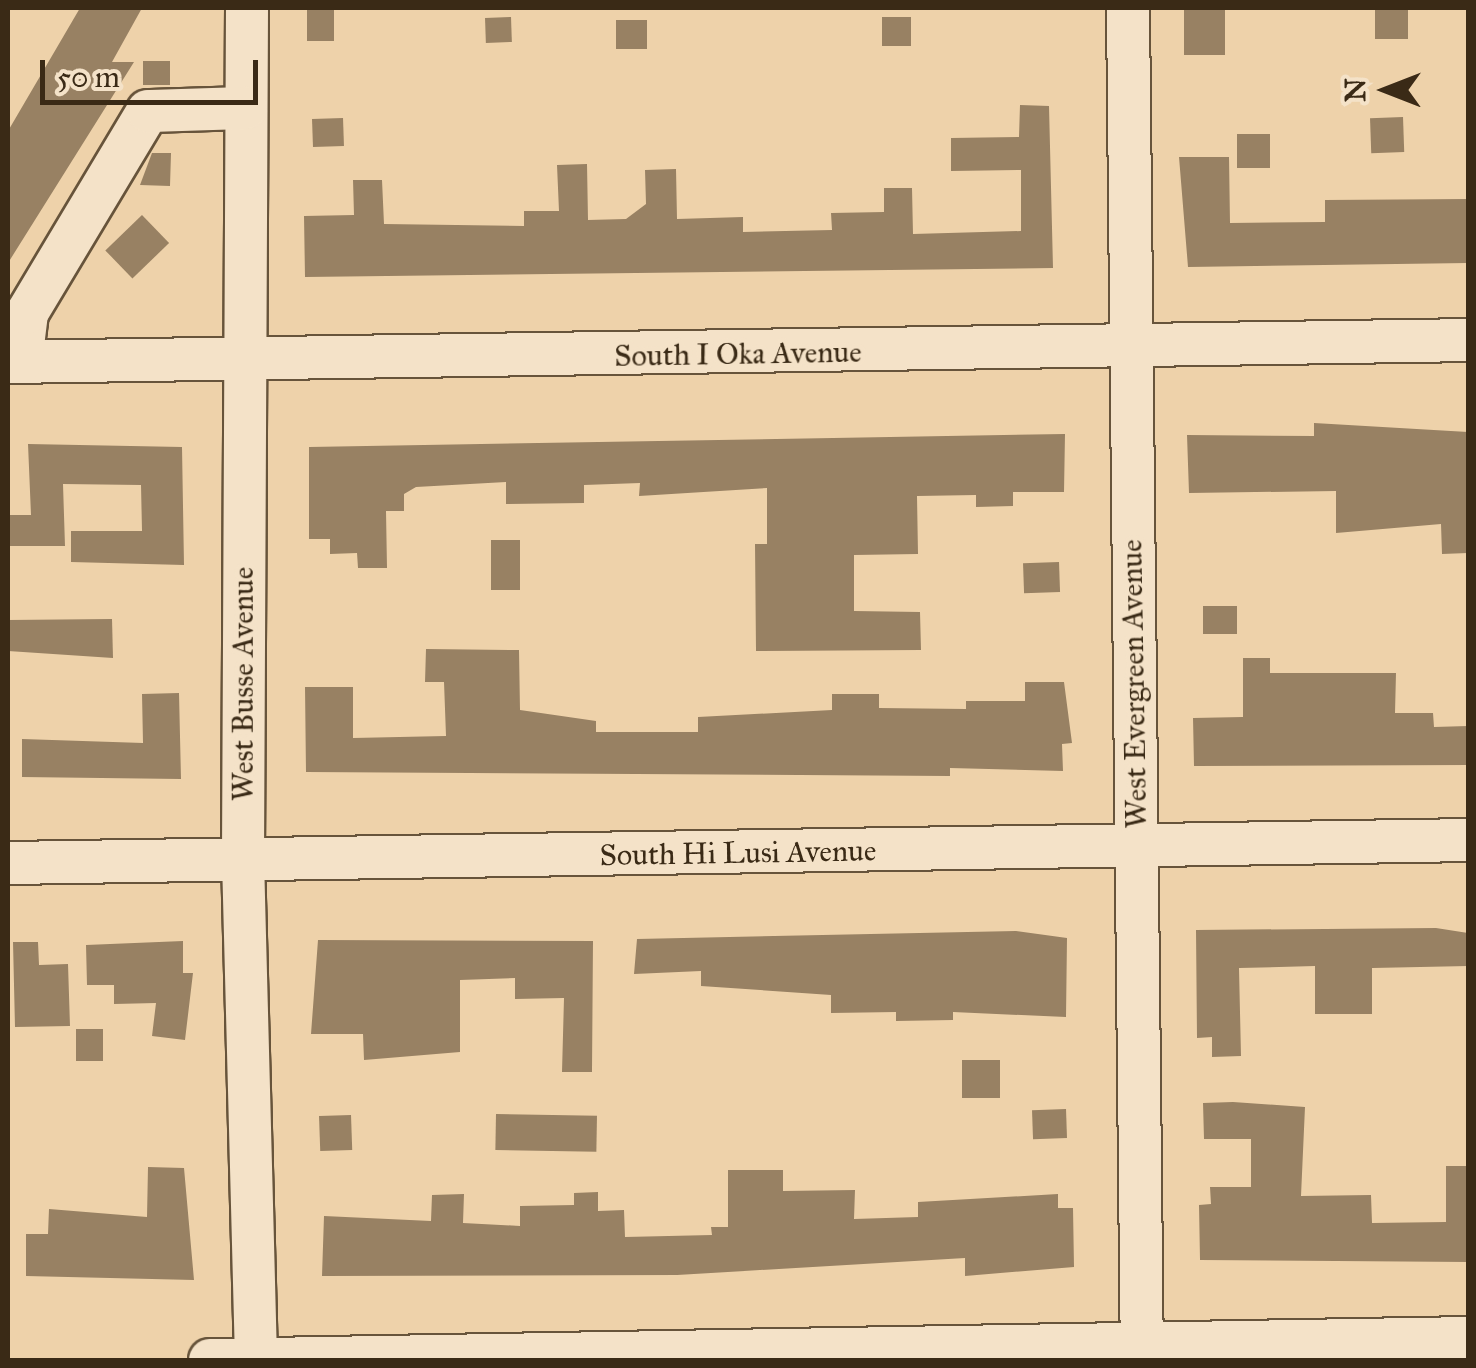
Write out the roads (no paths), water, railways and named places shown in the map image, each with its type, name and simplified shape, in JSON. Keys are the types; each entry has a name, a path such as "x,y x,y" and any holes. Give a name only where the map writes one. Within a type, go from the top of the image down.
{"street":[{"name":"West Busse Avenue","path":"247,8 243,859 256,1360"},
{"name":"West Evergreen Avenue","path":"1128,8 1142,1353"},
{"path":"14,362 28,313 148,111 246,108"},
{"name":"South I Oka Avenue","path":"14,362 244,362 1468,340"},
{"name":"South Hi Lusi Avenue","path":"8,864 1468,840"},
{"path":"210,1360 1142,1353 1468,1338"}]}
